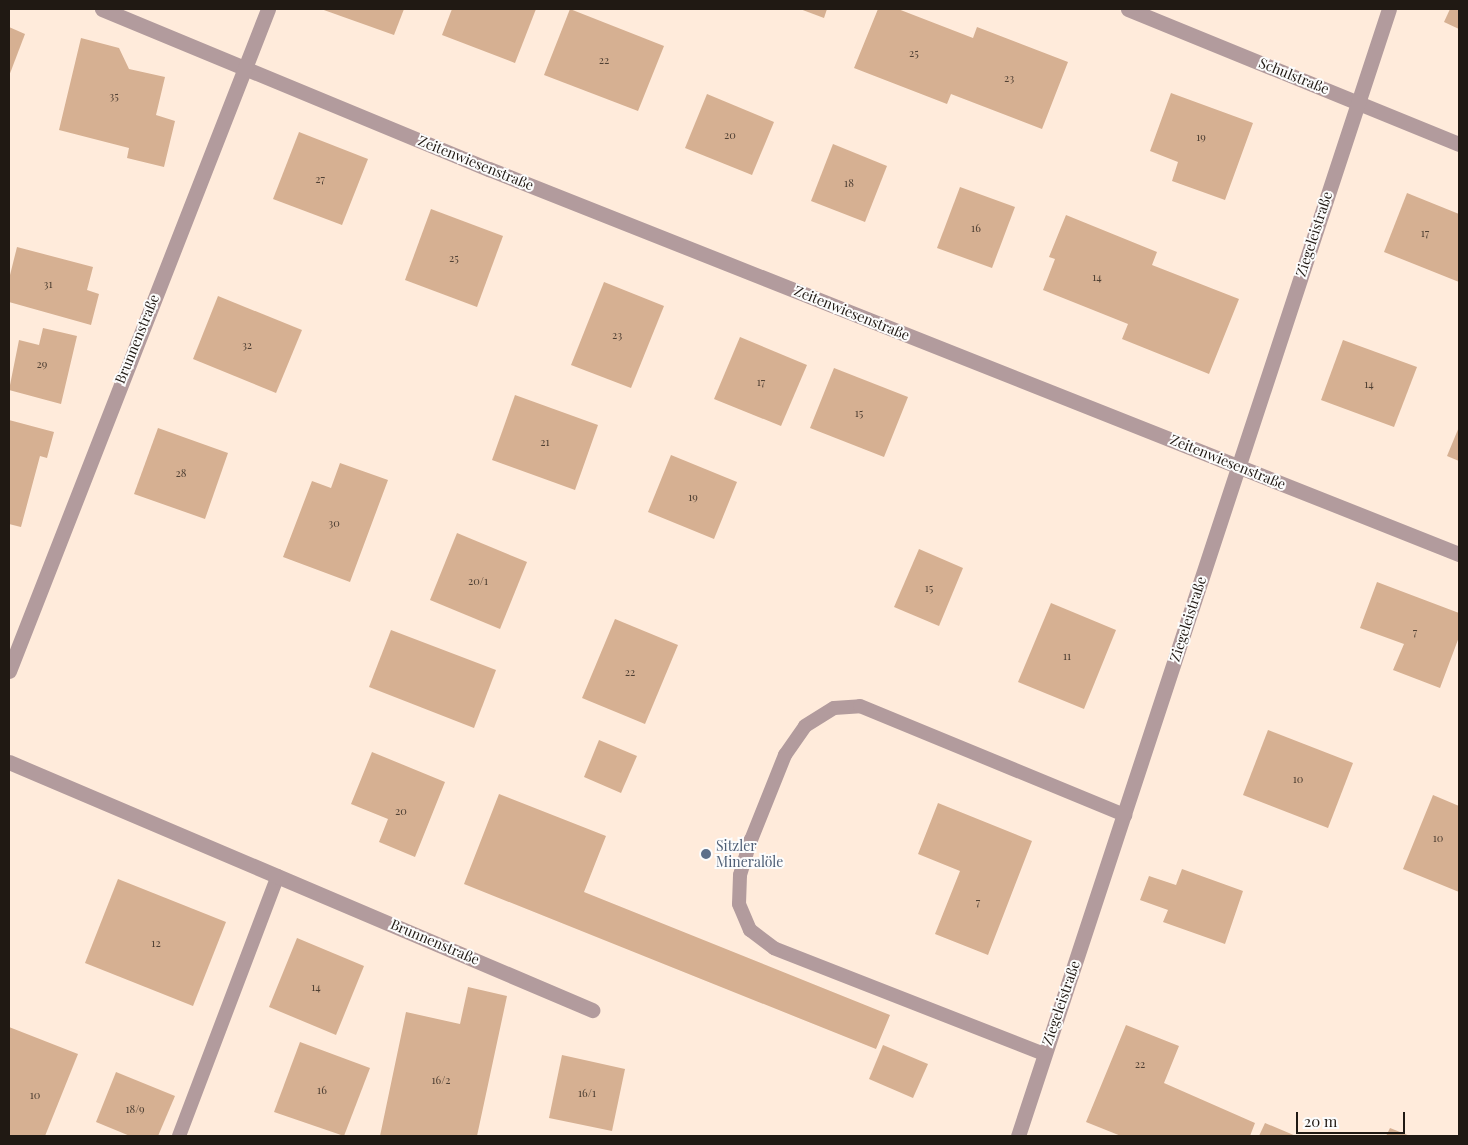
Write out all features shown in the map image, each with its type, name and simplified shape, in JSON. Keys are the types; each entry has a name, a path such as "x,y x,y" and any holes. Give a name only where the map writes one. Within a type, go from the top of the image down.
{"street":[{"name":"Zeitenwiesenstraße","path":"102,9 507,176 1459,554"},
{"name":"Brunnenstraße","path":"9,671 268,9"},
{"name":"Schulstraße","path":"1128,9 1459,144"},
{"name":"Ziegeleistraße","path":"1018,1136 1125,815 1357,101 1389,9"},
{"name":"Brunnenstraße","path":"9,762 592,1010"}],"lane":[{"path":"1044,1054 774,948 750,930 739,904 740,875 751,840 785,756 805,726 834,708 860,706 1125,815"},
{"path":"179,1136 278,876"}],"building":[{"path":"321,9 404,9 394,35"},
{"path":"452,9 536,9 515,63 442,35"},
{"path":"570,9 664,46 638,111 544,75"},
{"path":"800,9 827,9 824,18"},
{"path":"878,9 898,9 973,38 977,27 1068,62 1042,129 951,94 947,104 854,68"},
{"path":"1450,9 1459,9 1459,29 1444,22"},
{"path":"9,27 25,34 9,76"},
{"path":"81,38 119,48 129,69 165,77 156,115 175,121 164,167 127,158 129,148 59,130"},
{"path":"1171,93 1253,123 1225,200 1172,181 1178,162 1150,151"},
{"path":"707,94 774,122 752,175 685,148"},
{"path":"299,132 368,159 342,225 273,199"},
{"path":"833,144 887,166 865,222 811,201"},
{"path":"960,187 1015,207 992,268 937,248"},
{"path":"1407,193 1459,214 1459,282 1384,252"},
{"path":"431,209 503,236 477,307 405,280"},
{"path":"1066,215 1157,252 1152,265 1239,299 1209,374 1122,339 1128,324 1043,290 1055,259 1049,257"},
{"path":"17,247 93,267 87,290 99,294 91,325 9,302 9,279"},
{"path":"604,282 664,306 631,388 571,365"},
{"path":"218,296 302,330 276,393 193,359"},
{"path":"43,328 77,336 61,404 9,390 19,340 39,345"},
{"path":"740,337 807,365 781,426 714,399"},
{"path":"1343,340 1417,367 1394,427 1321,400"},
{"path":"834,368 908,397 884,457 810,428"},
{"path":"515,395 598,425 575,490 492,460"},
{"path":"9,420 54,432 47,458 40,456 21,527 9,524"},
{"path":"1459,427 1459,461 1447,456"},
{"path":"158,428 228,453 205,519 134,494"},
{"path":"671,455 737,482 714,539 648,512"},
{"path":"340,463 388,480 350,582 283,557 312,481 331,488"},
{"path":"457,533 527,562 500,629 430,600"},
{"path":"919,549 963,568 939,626 894,607"},
{"path":"1377,582 1459,613 1459,637 1440,688 1393,670 1404,644 1360,628"},
{"path":"1051,603 1116,630 1084,709 1018,682"},
{"path":"615,619 678,645 645,724 582,698"},
{"path":"391,630 496,670 474,728 369,687"},
{"path":"1268,730 1353,763 1328,828 1243,795"},
{"path":"599,740 637,756 621,793 584,777"},
{"path":"372,752 445,782 415,857 379,842 388,819 351,804"},
{"path":"499,794 606,836 584,892 890,1015 876,1049 464,884"},
{"path":"1433,795 1459,806 1459,892 1403,869"},
{"path":"938,803 1032,841 988,955 935,934 960,871 918,854"},
{"path":"1182,869 1243,891 1225,944 1163,922 1168,910 1140,900 1149,876 1176,885"},
{"path":"118,879 226,922 193,1006 85,963"},
{"path":"297,938 364,966 336,1035 269,1007"},
{"path":"468,987 507,996 477,1136 380,1136 406,1012 460,1024"},
{"path":"1126,1025 1179,1046 1164,1083 1255,1123 1250,1136 1121,1136 1086,1122"},
{"path":"9,1027 78,1054 45,1136 9,1136"},
{"path":"300,1042 370,1068 344,1136 274,1112"},
{"path":"883,1045 928,1064 913,1098 869,1079"},
{"path":"562,1055 625,1069 612,1131 549,1118"},
{"path":"116,1072 175,1096 158,1136 130,1136 96,1122"},
{"path":"1265,1123 1296,1136 1259,1136"},
{"path":"1390,1128 1410,1136 1386,1136"}],"place":[{"name":"Sitzler Mineralöle","path":"706,854"}]}
